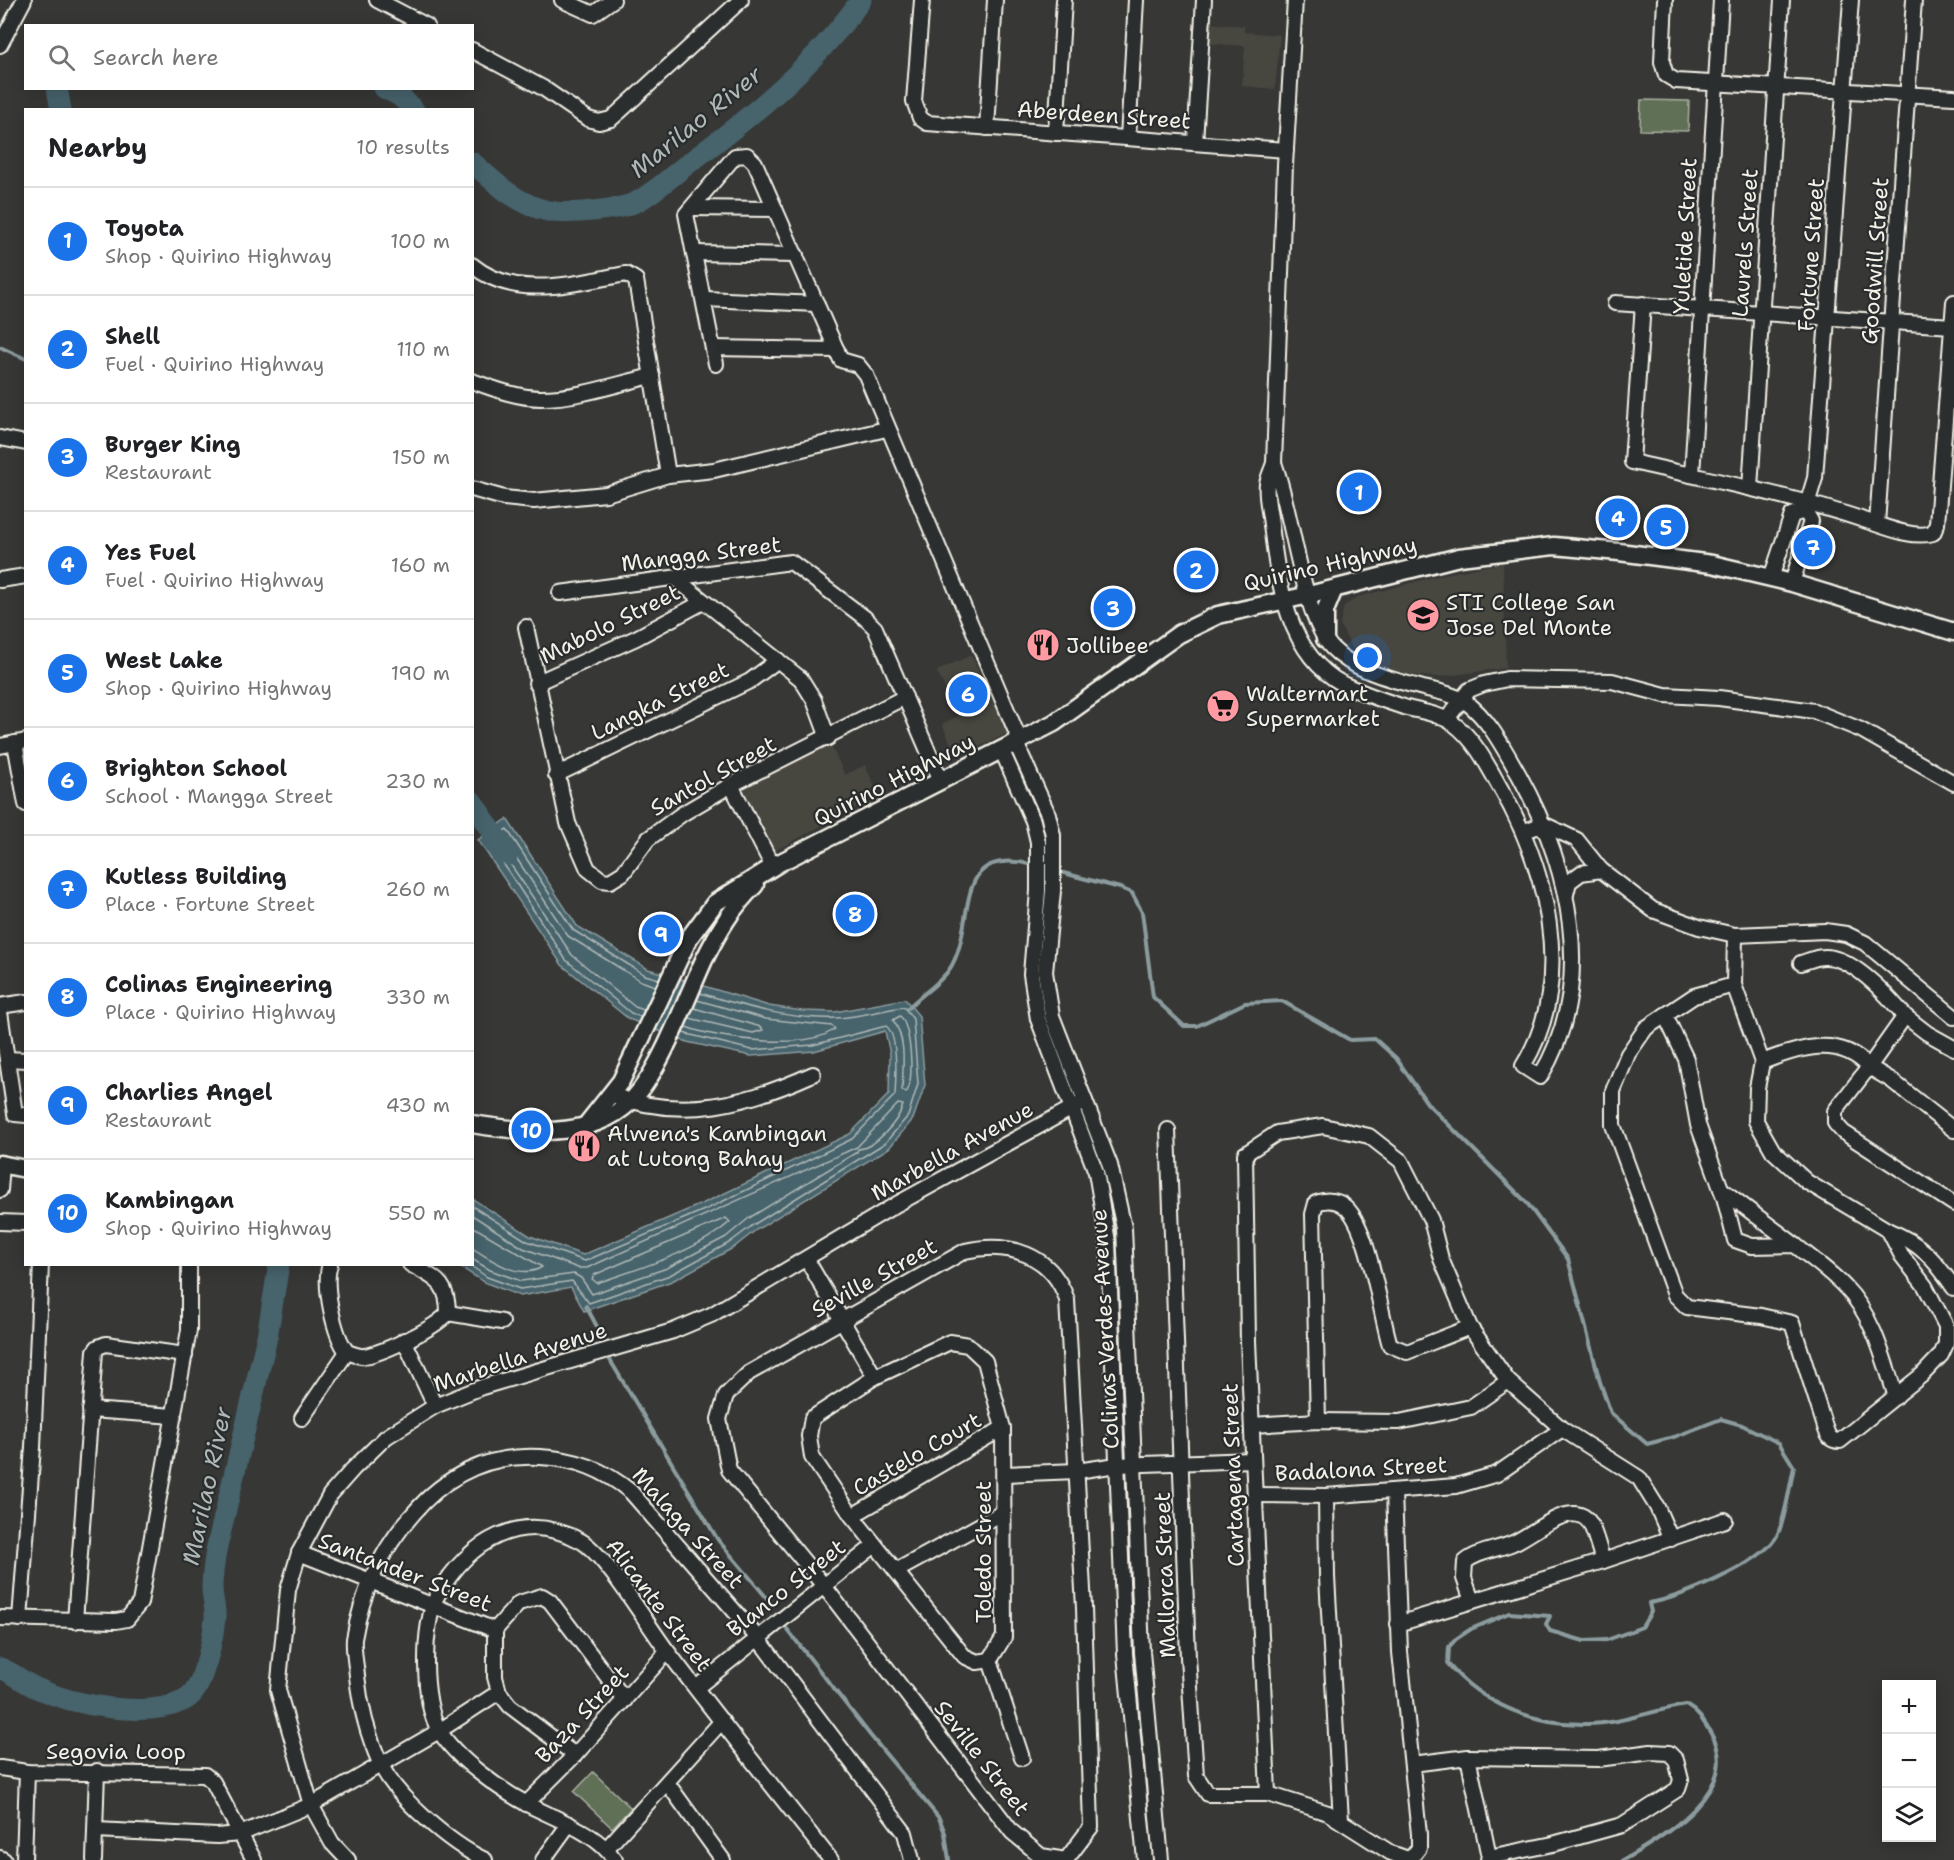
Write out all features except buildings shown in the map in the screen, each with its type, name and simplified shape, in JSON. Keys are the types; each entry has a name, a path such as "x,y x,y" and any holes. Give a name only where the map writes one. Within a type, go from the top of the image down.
{"main road":[{"name":"Quirino Highway","path":"587,1124 612,1095 689,938 711,908 728,894 773,867 1053,723 1179,634 1218,615 1309,596 1459,557 1554,546 1665,557 1771,578 1954,632"},
{"path":"1325,639 1325,611 1334,589"},
{"name":"Quirino Highway","path":"474,1124 530,1131 556,1131 611,1116 631,1102 647,1080 695,979 732,910 773,867"},
{"path":"1,1164 24,1169"}],"street":[{"path":"0,45 24,0"},
{"path":"377,0 423,24"},
{"path":"562,0 593,14 613,0"},
{"path":"474,51 543,88 588,119 599,122 611,119 741,0"},
{"name":"Aberdeen Street","path":"922,0 914,101 920,117 936,125 1286,150"},
{"path":"987,128 995,0"},
{"path":"1056,133 1064,0"},
{"path":"1128,138 1136,0"},
{"path":"1195,142 1204,0"},
{"path":"1274,463 1282,483 1316,621 1325,639 1349,661 1378,674 1463,700 1492,729 1526,788 1543,824 1560,871 1566,896 1573,950 1570,994 1559,1036 1540,1077 1523,1066 1533,1050 1546,1009 1551,983 1552,947 1542,889 1523,832 1510,804 1478,750 1462,730 1446,719 1374,697 1333,677 1314,660 1299,639 1284,600 1275,557 1266,485 1274,463 1286,150 1295,0"},
{"path":"1665,0 1662,62 1666,75 1677,81 1954,97"},
{"name":"Yuletide Street","path":"1692,476 1721,0"},
{"name":"Laurels Street","path":"1750,488 1782,0"},
{"name":"Fortune Street","path":"1792,584 1811,521 1807,506 1815,478 1851,0"},
{"name":"Goodwill Street","path":"1877,524 1914,0"},
{"path":"716,364 705,299 686,214 735,156 742,154 752,157 841,360 858,365 866,375 1012,745"},
{"path":"692,208 776,209"},
{"path":"695,254 795,255"},
{"path":"474,266 493,277 529,286 573,285 626,274 632,276 637,288 668,475"},
{"path":"705,299 817,304"},
{"path":"1643,304 1632,462 1750,488 1807,506 1924,536 1933,533 1937,524 1954,302"},
{"path":"1615,303 1761,312 1892,324 1952,326"},
{"path":"713,348 837,350"},
{"path":"474,382 520,396 542,398 652,376"},
{"path":"474,490 504,498 534,501 606,494 668,475 714,470 886,429"},
{"path":"0,438 24,443"},
{"path":"1771,578 1792,515 1807,506"},
{"name":"Mangga Street","path":"560,593 791,562 875,628 941,781"},
{"path":"0,579 24,576"},
{"path":"676,579 702,602 778,660 808,688 828,738"},
{"name":"Mabolo Street","path":"536,683 636,638 702,602"},
{"name":"Santol Street","path":"526,627 536,683 568,823 577,848 594,876 610,881 623,873 648,839 661,827 731,785 828,738 905,697"},
{"name":"Langka Street","path":"556,775 750,681 778,660"},
{"path":"1446,719 1469,690 1484,684 1507,679 1597,679 1665,695 1719,698 1789,707 1837,719 1954,783"},
{"path":"0,746 20,742 24,783"},
{"name":"Colinas Verdes Avenue","path":"1012,745 1048,814 1053,850 1030,974 1044,1039 1096,1172 1107,1233 1125,1654 1145,1860"},
{"name":"Colinas Verdes Avenue","path":"1012,745 1033,821 1038,851 1045,897 1045,972 1058,1034 1110,1165 1124,1228 1142,1652 1161,1860"},
{"path":"731,785 773,867"},
{"path":"1523,832 1543,824 1577,840 1601,870 1653,910 1700,927 1735,935 1825,931 1846,934 1865,943 1954,1017"},
{"path":"1038,851 1053,850"},
{"path":"1566,896 1569,882 1578,875 1601,870"},
{"path":"1735,935 1734,985 1762,1062 1757,1088 1756,1121 1773,1151 1808,1182 1888,1231 1916,1242 1938,1265 1954,1288"},
{"path":"1801,963 1822,957 1843,961 1927,1034 1954,1047"},
{"path":"1734,985 1694,996 1646,1028 1628,1054 1613,1091 1613,1125 1676,1295 1687,1307 1761,1316 1792,1323 1825,1427 1829,1437 1834,1441 1846,1438 1912,1386 1941,1355 1946,1344 1946,1326 1925,1286 1902,1256 1888,1231"},
{"path":"0,1006 24,1002"},
{"path":"0,1012 20,1114"},
{"path":"1665,1016 1686,1059 1698,1125 1736,1240 1752,1246 1795,1245"},
{"path":"1905,1016 1835,1111 1835,1123 1867,1149 1954,1204"},
{"path":"1044,1039 1058,1034"},
{"path":"1762,1062 1806,1046 1823,1046 1859,1056 1869,1067 1891,1080 1954,1130"},
{"path":"8,1059 24,1060"},
{"path":"612,1095 631,1102 686,1108 735,1103 770,1093 813,1074"},
{"name":"Marbella Avenue","path":"348,1860 332,1843 311,1805 278,1690 288,1590 299,1553 330,1495 353,1469 386,1437 435,1406 482,1387 673,1331 711,1316 897,1204 1084,1101"},
{"name":"Cartagena Street","path":"1268,1794 1251,1425 1245,1154 1277,1132 1323,1126 1369,1136 1401,1161 1431,1220 1441,1259 1470,1327"},
{"name":"Mallorca Street","path":"1168,1130 1188,1657 1196,1776 1208,1794 1268,1794 1328,1813 1391,1853 1411,1859"},
{"path":"0,1190 1,1164"},
{"path":"1721,1189 1835,1277 1857,1302 1883,1357 1896,1397"},
{"path":"1318,1421 1313,1214 1316,1203 1326,1200 1343,1205 1359,1227 1390,1344 1407,1352 1470,1327 1508,1381 1562,1429 1639,1478 1658,1507 1671,1539"},
{"path":"0,1222 24,1223"},
{"name":"Seville Street","path":"986,1246 1010,1247 1028,1253 1055,1276 1067,1300 1077,1470 1091,1827 1066,1860 1041,1856 1012,1832 824,1586 729,1470 718,1419 726,1395 749,1373 965,1251 986,1246"},
{"path":"807,1260 875,1377"},
{"path":"20,1619 33,1447 41,1266"},
{"path":"0,1618 104,1622 127,1619 140,1603 185,1355 191,1310 189,1266"},
{"path":"330,1266 330,1298 336,1330 347,1352"},
{"path":"347,1352 366,1355 404,1340 443,1319 448,1313 446,1288 438,1280 414,1266"},
{"path":"448,1313 502,1322"},
{"path":"404,1340 435,1406"},
{"name":"Toledo Street","path":"950,1342 968,1345 985,1361 1003,1428 1004,1637 990,1660 977,1662 964,1656 852,1516 812,1457 809,1436 812,1418 875,1377 950,1342"},
{"path":"75,1621 94,1358 102,1345 123,1345 185,1355"},
{"path":"302,1418 347,1352"},
{"path":"1251,1425 1318,1421 1399,1422 1471,1407 1508,1381"},
{"path":"90,1410 174,1416"},
{"name":"Castelo Court","path":"852,1516 1003,1428"},
{"name":"Badalona Street","path":"1255,1495 1326,1496 1456,1486 1497,1474 1562,1429"},
{"name":"Malaga Street","path":"485,1860 465,1850 415,1810 381,1765 359,1702 354,1641 370,1579 393,1538 425,1500 482,1462 528,1456 560,1458 589,1464 611,1475 631,1492 757,1637 905,1833 912,1860"},
{"path":"1005,1474 1253,1460"},
{"path":"1394,1492 1398,1624 1419,1848 1411,1859"},
{"path":"1326,1496 1326,1577 1341,1821"},
{"path":"896,1571 1004,1512"},
{"path":"1472,1601 1464,1578 1465,1562 1472,1556 1515,1543 1562,1515 1578,1514 1590,1523 1603,1561"},
{"path":"1398,1624 1603,1561 1725,1520"},
{"name":"Alicante Street","path":"615,1860 607,1848 569,1824 526,1804 466,1761 439,1731 434,1716 427,1675 429,1627 433,1604 461,1562 500,1534 520,1527 551,1529 581,1541 598,1554 668,1652 831,1860"},
{"name":"Blanco Street","path":"696,1688 875,1545"},
{"name":"Santander Street","path":"299,1553 495,1630"},
{"name":"Santander Street","path":"499,1692 493,1669 495,1630 519,1603 542,1596 550,1601 625,1700"},
{"name":"Baza Street","path":"526,1804 575,1755 668,1652"},
{"path":"990,1660 1022,1758"},
{"path":"96,1830 218,1836 240,1834 311,1805 439,1731 499,1692 510,1706 575,1755"},
{"path":"607,1848 668,1784 722,1721"},
{"path":"1412,1764 1468,1757 1598,1759 1652,1752 1669,1753 1680,1770 1681,1780 1678,1789 1622,1826 1489,1858 1468,1757"},
{"name":"Segovia Loop","path":"0,1768 27,1772 97,1771 205,1775 213,1782 254,1860"},
{"path":"94,1860 97,1771"},
{"path":"24,1860 27,1772"},
{"path":"668,1784 723,1860"},
{"path":"543,1860 569,1824"}],"shaded area":[{"path":"1208,23 1244,26 1244,32 1280,35 1275,89 1242,86 1245,46 1206,43"},
{"name":"STI College San Jose Del Monte","path":"1503,563 1506,668 1438,677 1396,674 1355,654 1340,625 1344,606 1358,597 1445,574"},
{"path":"971,655 1008,733 957,757 942,724 958,716 937,671"},
{"path":"829,742 845,775 865,765 879,795 769,854 738,789"}],"green space":[{"path":"1641,100 1689,101 1688,131 1640,130"},
{"path":"593,1772 631,1808 612,1828 574,1792"}],"water":[{"path":"507,819 577,926 648,969 769,1006 802,1011 835,1012 905,999 919,1016 925,1085 913,1119 889,1148 756,1230 733,1248 672,1281 584,1311 571,1287 520,1296 484,1282 459,1266 474,1266 474,1200 530,1236 583,1255 706,1202 850,1134 889,1094 890,1054 885,1031 814,1051 751,1056 687,1042 629,1019 562,965 478,840"}],"waterway":[{"name":"Marilao River","path":"474,164 516,198 548,211 594,211 631,204 658,188 782,88 824,46 861,0"},
{"name":"Marilao River","path":"57,90 61,108"},
{"name":"Marilao River","path":"388,90 400,96 412,108"},
{"path":"0,347 24,358"},
{"name":"Marilao River","path":"474,804 508,855"},
{"path":"908,1008 949,970 958,952 970,893 977,877 988,866 1007,861 1034,865"},
{"path":"1056,871 1132,893 1142,912 1153,997 1184,1026 1197,1026 1245,1003 1282,1001 1350,1040 1375,1039 1396,1058 1427,1103 1527,1203 1568,1259 1600,1382 1611,1413 1647,1444 1674,1437 1721,1419 1742,1425 1779,1443 1794,1467 1781,1525 1775,1539 1766,1549 1717,1579 1679,1595 1649,1603 1651,1612 1642,1627 1607,1640 1584,1641 1550,1631 1546,1624 1550,1616 1509,1613 1471,1629 1449,1647 1448,1664 1462,1678 1493,1701 1529,1716 1548,1721 1587,1724 1624,1719 1686,1705 1700,1717 1710,1732 1718,1753 1717,1773 1709,1791 1695,1809 1677,1825 1623,1860"},
{"name":"Marilao River","path":"0,1668 31,1686 51,1694 109,1708 149,1709 167,1706 187,1699 196,1689 207,1659 214,1626 212,1582 216,1551 267,1337 279,1266"},
{"path":"586,1306 601,1334"},
{"path":"610,1360 718,1540 772,1604"},
{"path":"787,1629 939,1818 945,1833 949,1860"}],"place":[{"name":"Toyota","path":"1359,492"},
{"name":"Yes Fuel","path":"1618,518"},
{"name":"West Lake","path":"1666,527"},
{"name":"Kutless Building","path":"1813,547"},
{"name":"Shell","path":"1196,570"},
{"name":"Burger King","path":"1113,608"},
{"name":"STI College San Jose Del Monte","path":"1423,615"},
{"name":"Jollibee","path":"1043,645"},
{"name":"Brighton School","path":"968,694"},
{"name":"Waltermart Supermarket","path":"1223,706"},
{"name":"Colinas Engineering","path":"855,914"},
{"name":"Charlies Angel","path":"661,934"},
{"name":"Kambingan","path":"531,1130"},
{"name":"Alwena's Kambingan at Lutong Bahay","path":"584,1146"}]}
